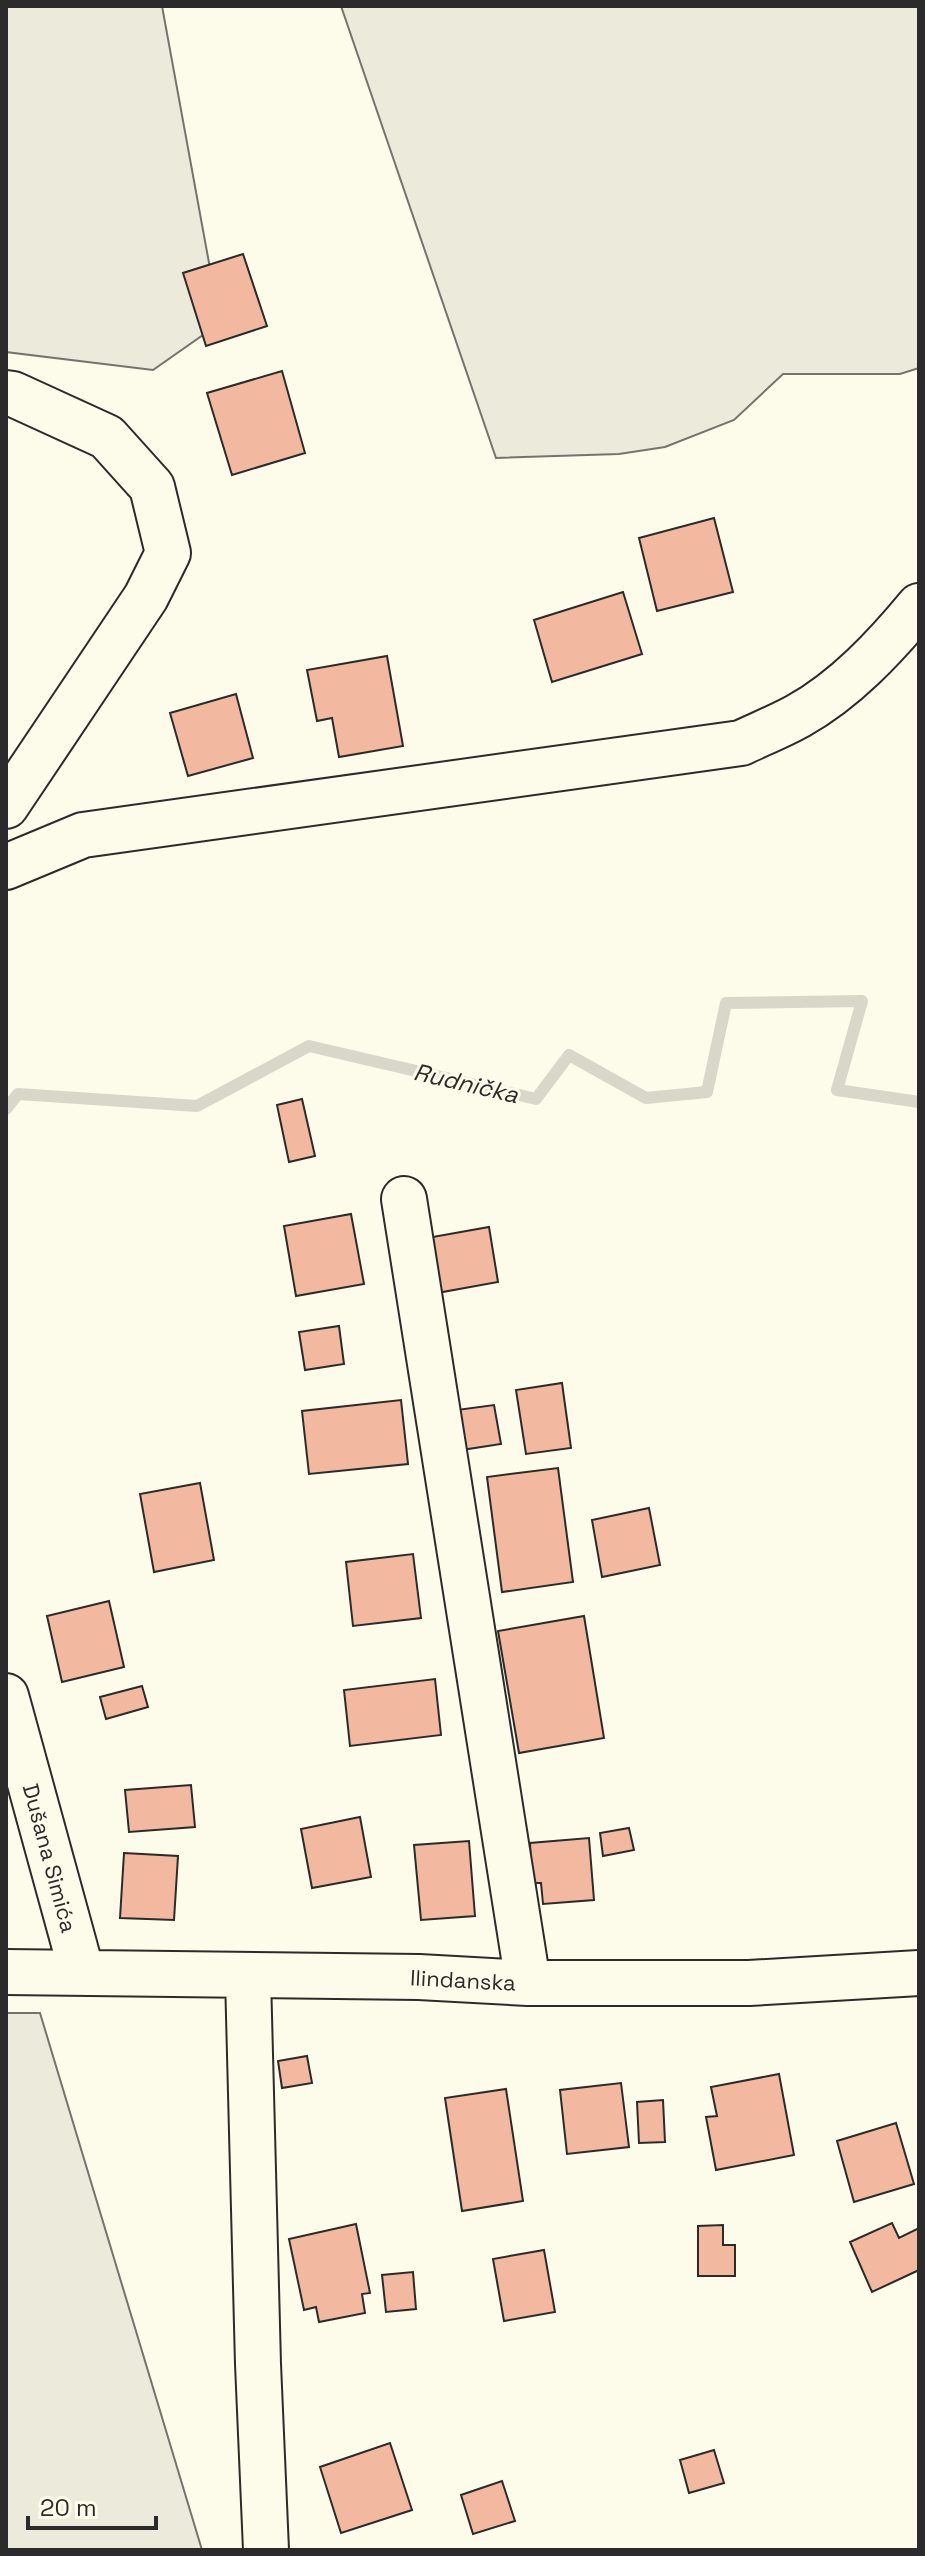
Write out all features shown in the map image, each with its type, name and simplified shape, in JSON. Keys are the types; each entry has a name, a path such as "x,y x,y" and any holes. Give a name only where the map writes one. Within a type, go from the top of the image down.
{"street":[{"path":"6,393 107,437 152,487 168,553 146,597 6,806"},
{"path":"6,867 83,835 741,743 800,715 850,677 886,646 919,606"},
{"path":"404,1199 528,1983"},
{"name":"Dušana Simića","path":"6,1696 82,1973"},
{"name":"Ilindanska","path":"6,1972 419,1977 528,1983 749,1983 919,1973"},
{"path":"248,1977 266,2550"}],"shaded area":[{"path":"6,6 162,6 220,323 153,370 6,352"},
{"path":"341,6 919,6 919,368 900,374 783,374 734,420 665,447 619,454 496,458"},
{"path":"6,2013 40,2013 202,2550 6,2550"}],"building":[{"path":"243,254 267,326 206,346 183,273"},
{"path":"282,371 305,453 232,475 207,393"},
{"path":"714,518 733,592 657,611 639,538"},
{"path":"623,592 642,654 552,682 534,620"},
{"path":"387,656 403,746 339,757 332,718 317,721 307,670"},
{"path":"236,694 253,758 188,776 170,713"},
{"path":"302,1099 315,1156 289,1162 277,1105"},
{"path":"351,1214 364,1284 296,1296 284,1226"},
{"path":"489,1227 498,1282 437,1293 427,1238"},
{"path":"339,1326 344,1364 305,1370 299,1332"},
{"path":"562,1383 571,1448 526,1454 516,1390"},
{"path":"401,1400 408,1464 309,1474 302,1411"},
{"path":"494,1405 501,1444 455,1451 449,1411"},
{"path":"558,1468 573,1582 502,1592 487,1477"},
{"path":"200,1483 214,1560 154,1572 140,1494"},
{"path":"649,1508 660,1565 602,1577 592,1520"},
{"path":"413,1554 421,1618 353,1626 346,1562"},
{"path":"109,1601 124,1667 62,1682 47,1616"},
{"path":"584,1616 604,1738 519,1753 498,1631"},
{"path":"435,1679 441,1735 350,1746 344,1690"},
{"path":"142,1686 148,1707 106,1719 100,1697"},
{"path":"191,1785 195,1827 129,1832 125,1790"},
{"path":"360,1817 371,1877 312,1888 301,1829"},
{"path":"629,1828 634,1850 603,1856 600,1833"},
{"path":"589,1838 594,1900 543,1904 541,1883 532,1883 530,1843"},
{"path":"469,1841 475,1916 421,1920 414,1845"},
{"path":"124,1853 178,1856 174,1920 120,1918"},
{"path":"307,2056 312,2083 282,2088 278,2061"},
{"path":"779,2074 794,2155 716,2170 706,2117 717,2116 711,2087"},
{"path":"621,2083 629,2147 567,2154 560,2090"},
{"path":"506,2089 523,2201 462,2211 445,2098"},
{"path":"663,2100 665,2142 639,2143 637,2102"},
{"path":"896,2123 914,2184 854,2202 837,2141"},
{"path":"892,2223 899,2238 919,2228 919,2270 872,2292 850,2242"},
{"path":"356,2224 370,2293 362,2294 365,2313 319,2322 316,2307 304,2310 289,2239"},
{"path":"723,2225 723,2245 735,2245 735,2276 698,2276 698,2226"},
{"path":"544,2250 555,2312 504,2321 493,2259"},
{"path":"413,2272 416,2309 386,2312 382,2275"},
{"path":"390,2443 412,2510 341,2533 320,2467"},
{"path":"714,2450 724,2483 689,2493 680,2460"},
{"path":"502,2481 515,2521 473,2534 461,2495"}],"waterway":[{"name":"Rudnička","path":"6,1109 18,1094 197,1106 309,1046 536,1099 569,1055 646,1098 707,1092 726,1003 862,1001 837,1090 919,1102"}]}
